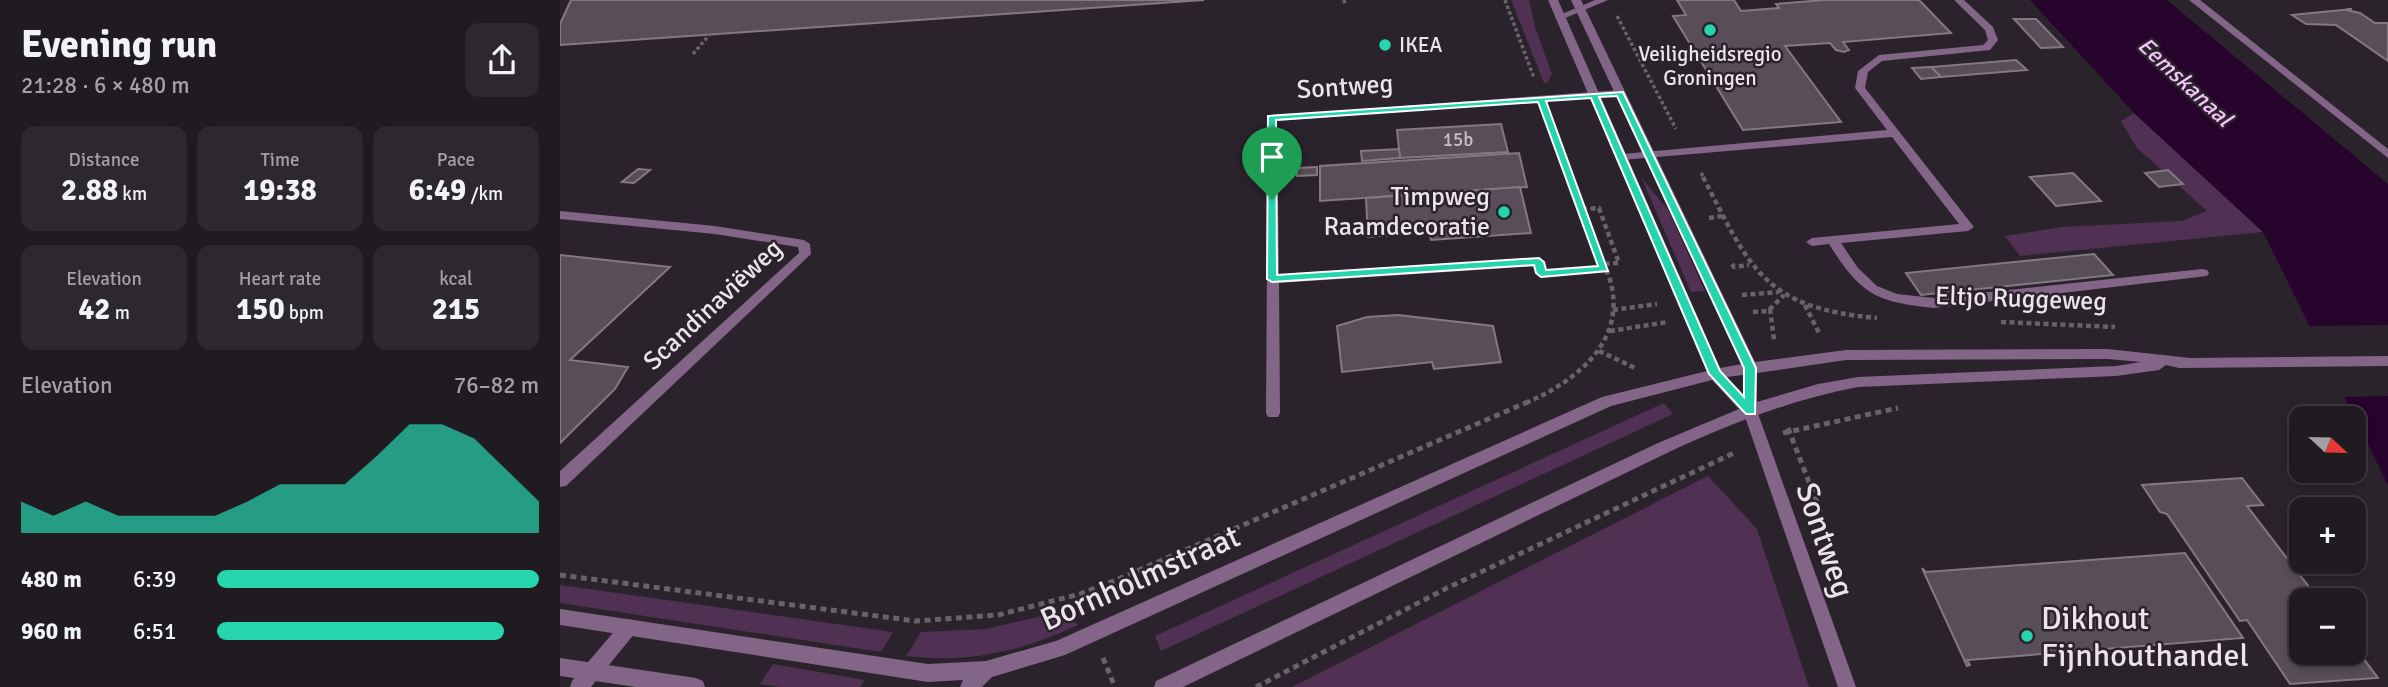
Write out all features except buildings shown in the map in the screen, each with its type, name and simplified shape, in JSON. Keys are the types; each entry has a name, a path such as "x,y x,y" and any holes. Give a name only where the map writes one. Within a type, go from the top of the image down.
{"street":[{"name":"Sontweg","path":"1553,0 1715,374 1750,411"},
{"path":"1560,17 1578,5 1603,0"},
{"path":"1812,242 1968,227 1860,88 1863,71 1879,58 1986,48 1993,40 1990,29 1959,0"},
{"path":"2194,0 2388,155"},
{"name":"Sontweg","path":"1578,5 1750,368 1750,411 1847,687"},
{"name":"Sontweg","path":"1273,413 1272,118 1620,93"},
{"path":"1622,157 1895,133"},
{"name":"Scandinaviëweg","path":"560,215 715,230 804,244 805,254 560,481"},
{"path":"1833,240 1857,280 1882,294 1925,303 2202,273"},
{"path":"1272,279 1539,262"},
{"name":"Eltjo Ruggeweg","path":"1715,374 1850,355 2108,354 2187,362 2388,361"},
{"name":"Eltjo Ruggeweg","path":"1750,411 1799,394 1858,382 2116,371 2187,362"},
{"name":"Bornholmstraat","path":"560,617 928,673 988,679 1607,401 1715,374"},
{"path":"1163,687 1621,468 1750,411"},
{"path":"579,687 629,627"},
{"path":"560,667 695,687"},
{"path":"969,687 988,679"}],"path":[{"path":"1505,0 1604,266"},
{"path":"693,54 710,34"},
{"path":"1539,262 1541,273 1619,263 1599,208 1582,209"},
{"path":"1714,230 1708,217 1724,216"},
{"path":"1727,254 1734,267 1750,265"},
{"name":"Bornholmstraat","path":"560,575 916,621 999,615 1080,594 1552,392 1584,369 1610,331 1612,288 1604,266"},
{"path":"1784,295 1848,317 1889,319"},
{"name":"Eltjo Ruggeweg","path":"1997,322 2118,328"},
{"path":"1788,431 1864,413"},
{"path":"1256,687 1447,589 1759,440"}],"shaded area":[{"path":"1511,0 1529,0 1535,27 1552,74 1547,83 1544,83"},
{"path":"2134,113 2263,232 2020,256 2005,236 2062,227 2182,221 2207,211 2137,148 2121,121"},
{"path":"1641,177 1668,210 1705,291 1691,292"},
{"path":"1664,403 1673,414 1161,651 1155,636"},
{"path":"1708,476 1757,529 1809,687 1292,687"},
{"path":"560,585 893,632 881,652 560,603"},
{"path":"1058,612 1067,614 1078,625 1015,649 994,653 951,658 906,656 921,632 986,629"},
{"path":"773,664 865,680 860,687 780,687 760,684"}],"water":[{"name":"Eemskanaal","path":"2030,0 2167,0 2388,184 2388,485 2366,440 2366,406 2349,406 2263,232 2134,113"}],"pier":[{"path":"2388,325 2388,396 2341,397 2304,326"}],"place":[{"name":"Veiligheidsregio Groningen","path":"1710,30"},
{"name":"IKEA","path":"1385,45"},
{"name":"Timpweg Raamdecoratie","path":"1504,212"},
{"name":"Dikhout Fijnhouthandel","path":"2027,636"}],"route":[{"path":"1272,199 1272,118 1541,99 1594,95 1715,374 1750,411 1750,368 1620,93 1541,99 1605,269 1541,273 1539,262 1272,279 1272,199"}]}
